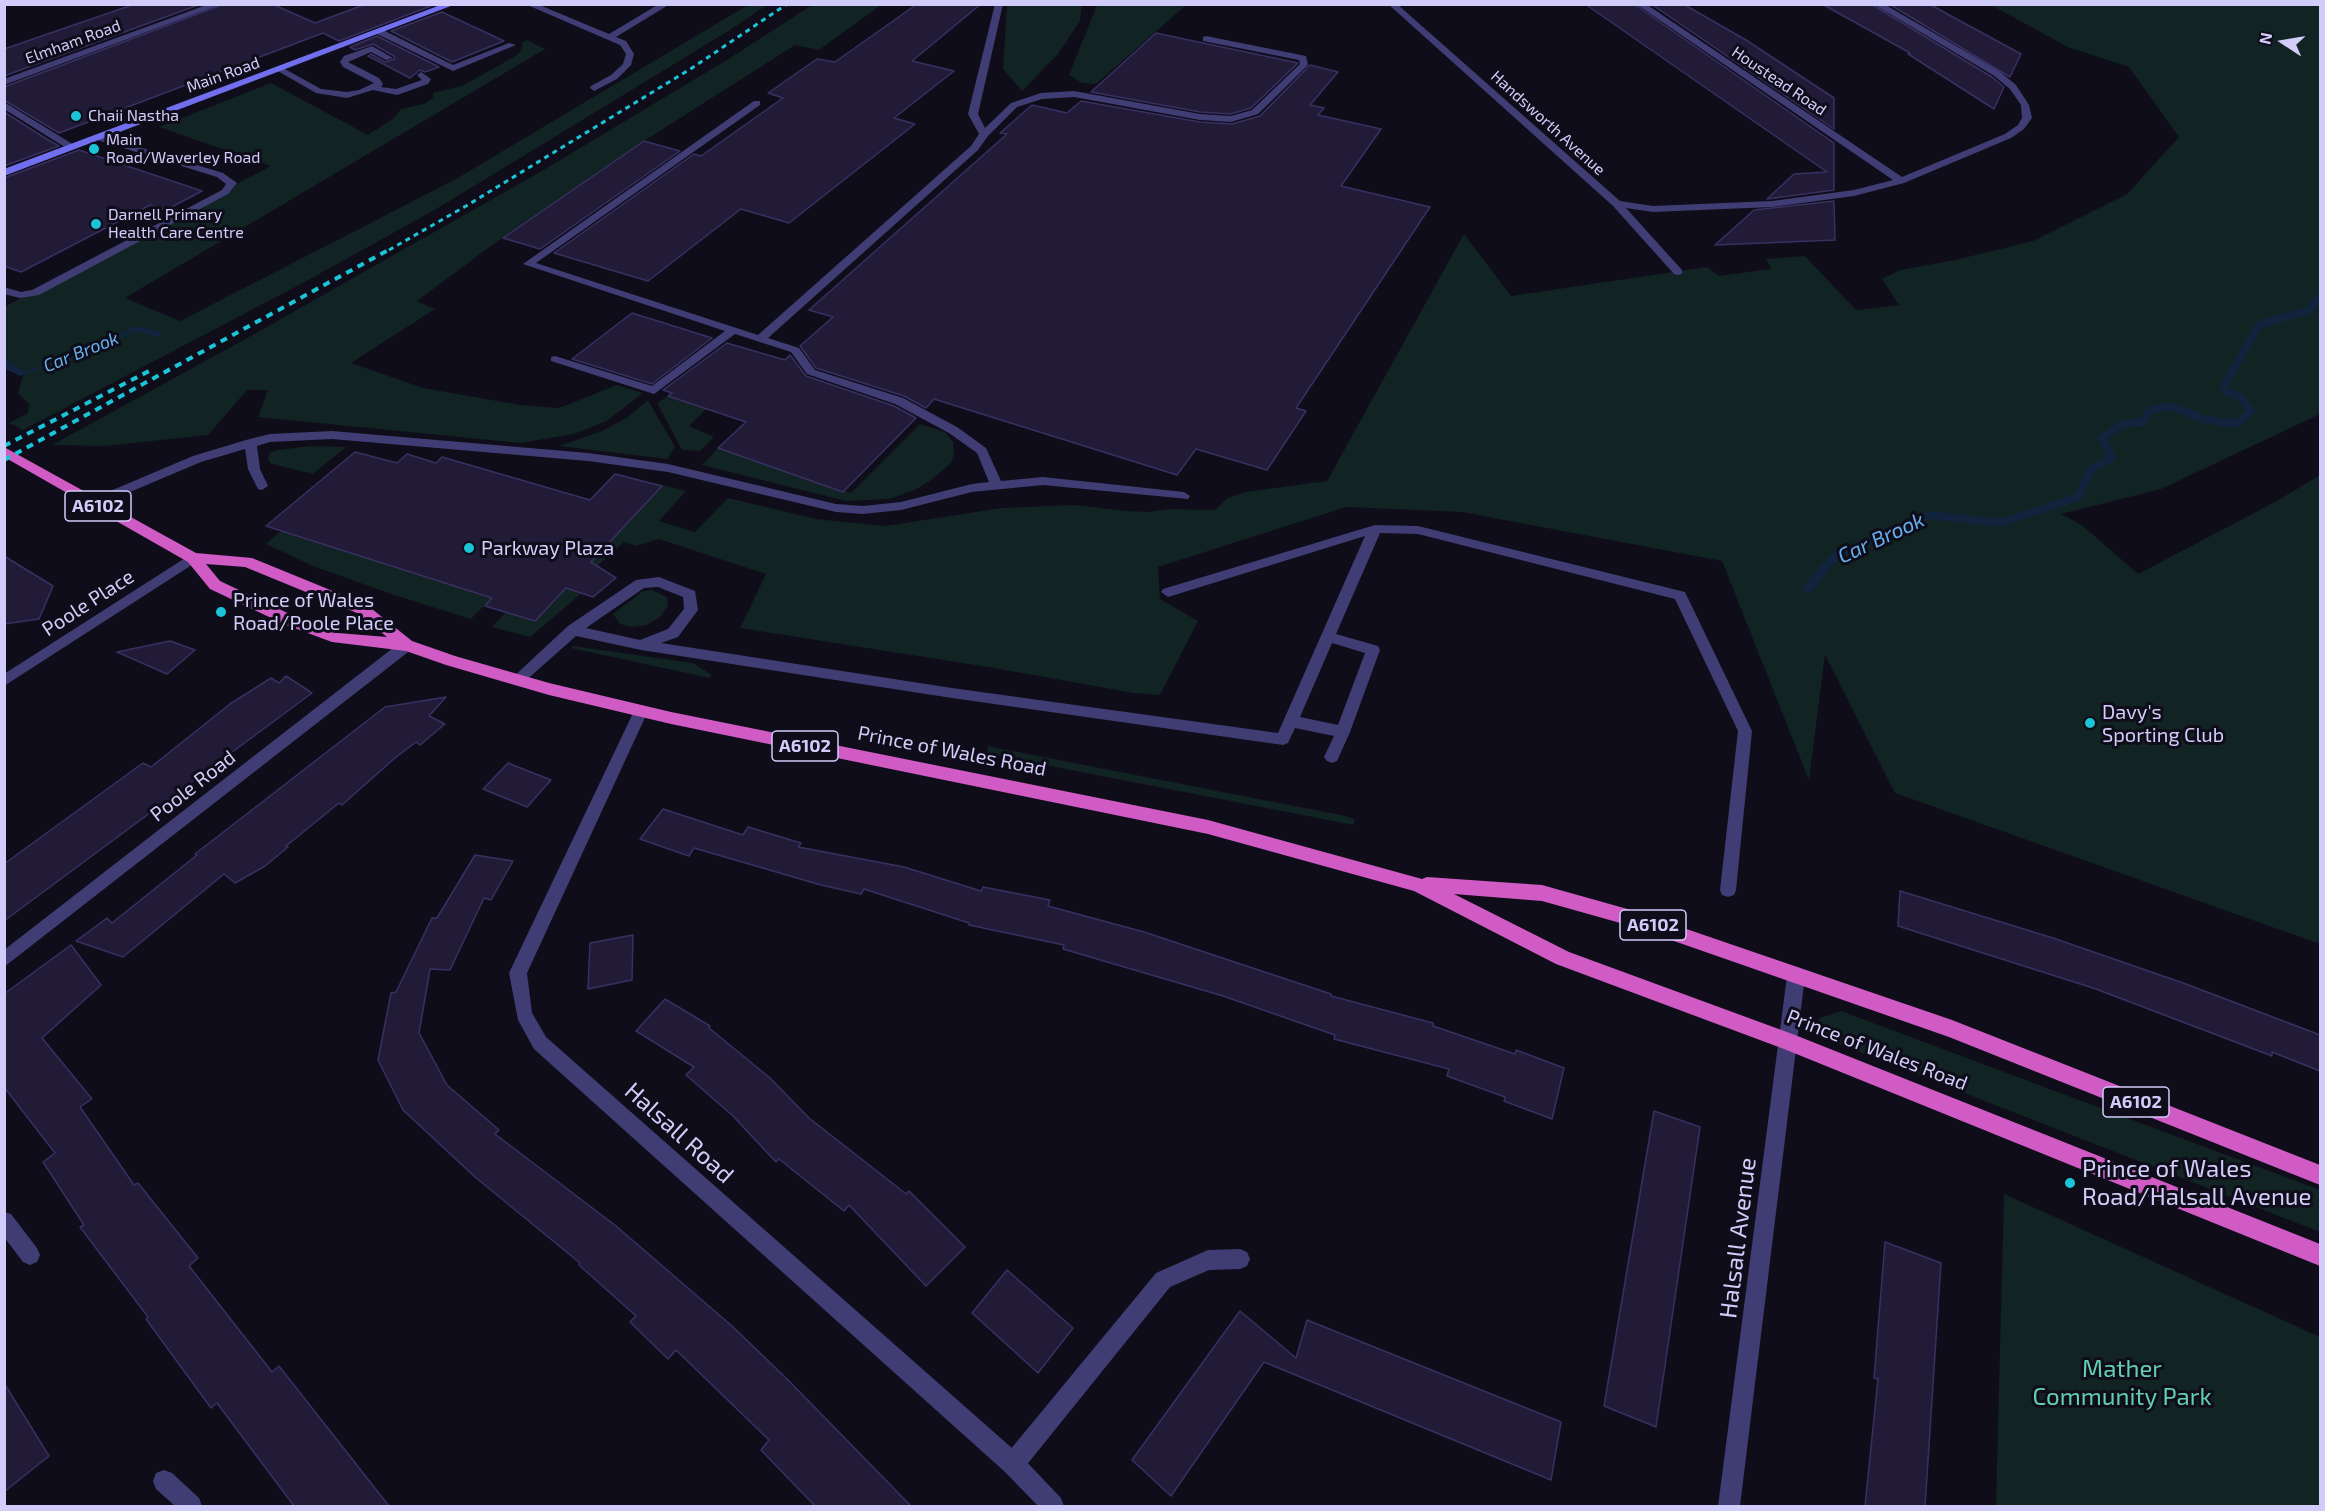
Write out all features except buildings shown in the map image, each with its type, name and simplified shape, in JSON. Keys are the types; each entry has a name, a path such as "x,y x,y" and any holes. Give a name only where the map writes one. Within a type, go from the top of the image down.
{"highway":[{"name":"Prince of Wales Road","path":"4,452 193,558 215,585 291,621 337,638 407,645 451,661 518,680 641,711 1165,817 1418,885 1542,893 1631,918 1952,1029 2320,1175"},
{"name":"Prince of Wales Road","path":"193,558 247,562 362,609 407,645"},
{"name":"Prince of Wales Road","path":"1418,885 1563,958 1788,1041 2320,1255"}],"main road":[{"name":"Main Road","path":"4,173 452,4"}],"street":[{"name":"Elmham Road","path":"4,82 218,4"},
{"path":"530,4 623,43 630,54 627,65 614,77 594,88"},
{"path":"610,37 666,4"},
{"path":"984,134 973,114 999,4"},
{"name":"Handsworth Avenue","path":"1392,4 1617,204 1678,272"},
{"name":"Houstead Road","path":"1640,4 1901,181"},
{"path":"1617,204 1653,209 1772,204 1854,193 1901,181 2008,136 2027,118 2025,105 2013,87 1996,73 1877,4"},
{"path":"380,32 453,68 512,45"},
{"path":"760,339 975,148 984,134 1014,105 1041,96 1074,94 1200,117 1231,119 1255,112 1304,65 1303,58 1206,39"},
{"path":"374,88 379,84 376,80 344,62 346,58 372,49 388,58"},
{"path":"280,70 319,92 333,94 347,94 374,88 397,92 426,82 427,79 421,75"},
{"path":"757,103 528,264 795,350 811,372 899,401 953,430 982,451 997,486"},
{"path":"4,105 71,147"},
{"path":"4,290 20,295 35,293 225,192 232,183 220,175 97,137"},
{"path":"555,359 654,390 734,330"},
{"path":"93,503 196,459 250,443 270,438 332,435 588,457 668,468 836,508 854,510 901,506 972,488 1043,481 1184,496"},
{"path":"250,443 254,469 262,486"},
{"path":"1168,592 1375,529 1418,530 1680,595 1745,731 1728,890"},
{"path":"573,630 641,645 952,693 1283,739 1375,529"},
{"name":"Poole Place","path":"4,681 193,558"},
{"path":"518,680 573,630 641,583 659,582 690,594 691,610 673,633 641,645"},
{"path":"1329,637 1373,650 1332,757"},
{"name":"Poole Road","path":"4,960 407,645"},
{"name":"Halsall Road","path":"641,711 518,973 524,1014 540,1043 1013,1464 1053,1506"},
{"path":"1291,721 1343,732"},
{"name":"Halsall Avenue","path":"1729,1506 1796,976"},
{"path":"4,1221 30,1255"},
{"path":"1013,1464 1163,1280 1208,1260 1240,1259"},
{"path":"164,1481 191,1506"}],"green space":[{"path":"1097,4 1186,5 1096,84 1082,83 1069,75"},
{"path":"748,5 767,5 730,30 438,208 301,284 23,430 9,423 28,413 29,404 18,393 24,372 5,359 4,307 271,166 159,127 271,83 368,135 394,118 401,109 424,104 433,98 433,93 462,86 514,57 520,52 523,42 527,40 545,49 125,298 180,321 456,179"},
{"path":"812,5 881,5 819,50 795,45 644,141 491,246 417,301 435,309 351,363 423,388 520,405 559,408 617,385 643,393 607,421 574,434 520,443 258,417 268,390 247,390 208,435 105,446 52,445 258,332 540,172 730,58"},
{"path":"1007,5 1082,5 1080,21 1058,54 1022,91 1003,69"},
{"path":"1991,5 2320,5 2320,414 2161,489 2061,514 2082,525 2138,574 2275,502 2320,475 2320,944 1895,793 1825,655 1809,780 1722,561 1462,512 1346,507 1158,567 1160,599 1198,621 1160,695 1134,693 994,668 740,628 766,574 659,539 635,546 624,542 596,567 589,564 663,485 686,491 659,521 695,532 728,498 816,519 885,526 1002,508 1076,505 1149,512 1168,509 1215,510 1228,498 1245,492 1327,481 1464,234 1511,296 1707,267 1719,276 1771,269 1766,259 1805,256 1856,310 1899,305 1882,279 1900,270 1955,260 2033,241 2127,194 2179,137 2129,67 2068,47"},
{"path":"668,396 706,409 689,426 714,437 700,451 682,450 657,403"},
{"path":"648,400 675,447 667,459 559,446 602,431 628,417"},
{"path":"920,424 945,432 953,442 954,455 951,463 917,489 890,499 846,501 702,465 718,448 851,493"},
{"path":"309,446 346,447 313,474 270,463 268,458 269,453 278,450"},
{"path":"281,531 492,598 471,619 394,595 313,566 266,544"},
{"path":"566,588 582,593 530,637 492,627 506,612 535,621"},
{"path":"652,590 667,597 668,605 661,616 647,625 632,627 620,624 613,614 643,591"},
{"path":"573,646 693,663 712,675 709,678 571,648"},
{"path":"987,746 1341,815 1354,819 1354,825 988,754"},
{"path":"1841,1011 2320,1190 2320,1232 1826,1039 1818,1022 1820,1018"},
{"name":"Mather Community Park","path":"2004,1194 2320,1337 2320,1506 1996,1506"}],"water":[{"path":"134,327 163,333 157,337 136,331 88,354 20,376 5,369 5,359 25,372 87,350"}],"waterway":[{"name":"Car Brook","path":"1823,570 1836,555 1930,515 2001,523 2078,497 2091,469 2112,458 2102,438 2122,424 2143,422 2150,410 2172,406 2203,419 2237,424 2251,411 2240,396 2227,392 2224,386 2259,325 2309,310 2320,297"},
{"name":"Car Brook","path":"1808,588 1824,569"}],"railway":[{"path":"389,250 466,206 692,68 787,4"},
{"path":"4,460 392,248"},
{"path":"4,446 151,370"}],"place":[{"name":"Chaii Nastha","path":"76,116"},
{"name":"Main Road/Waverley Road","path":"94,149"},
{"name":"Darnell Primary Health Care Centre","path":"96,224"},
{"name":"Parkway Plaza","path":"469,548"},
{"name":"Prince of Wales Road/Poole Place","path":"221,612"},
{"name":"Davy's Sporting Club","path":"2090,723"},
{"name":"Prince of Wales Road/Halsall Avenue","path":"2070,1183"}]}
